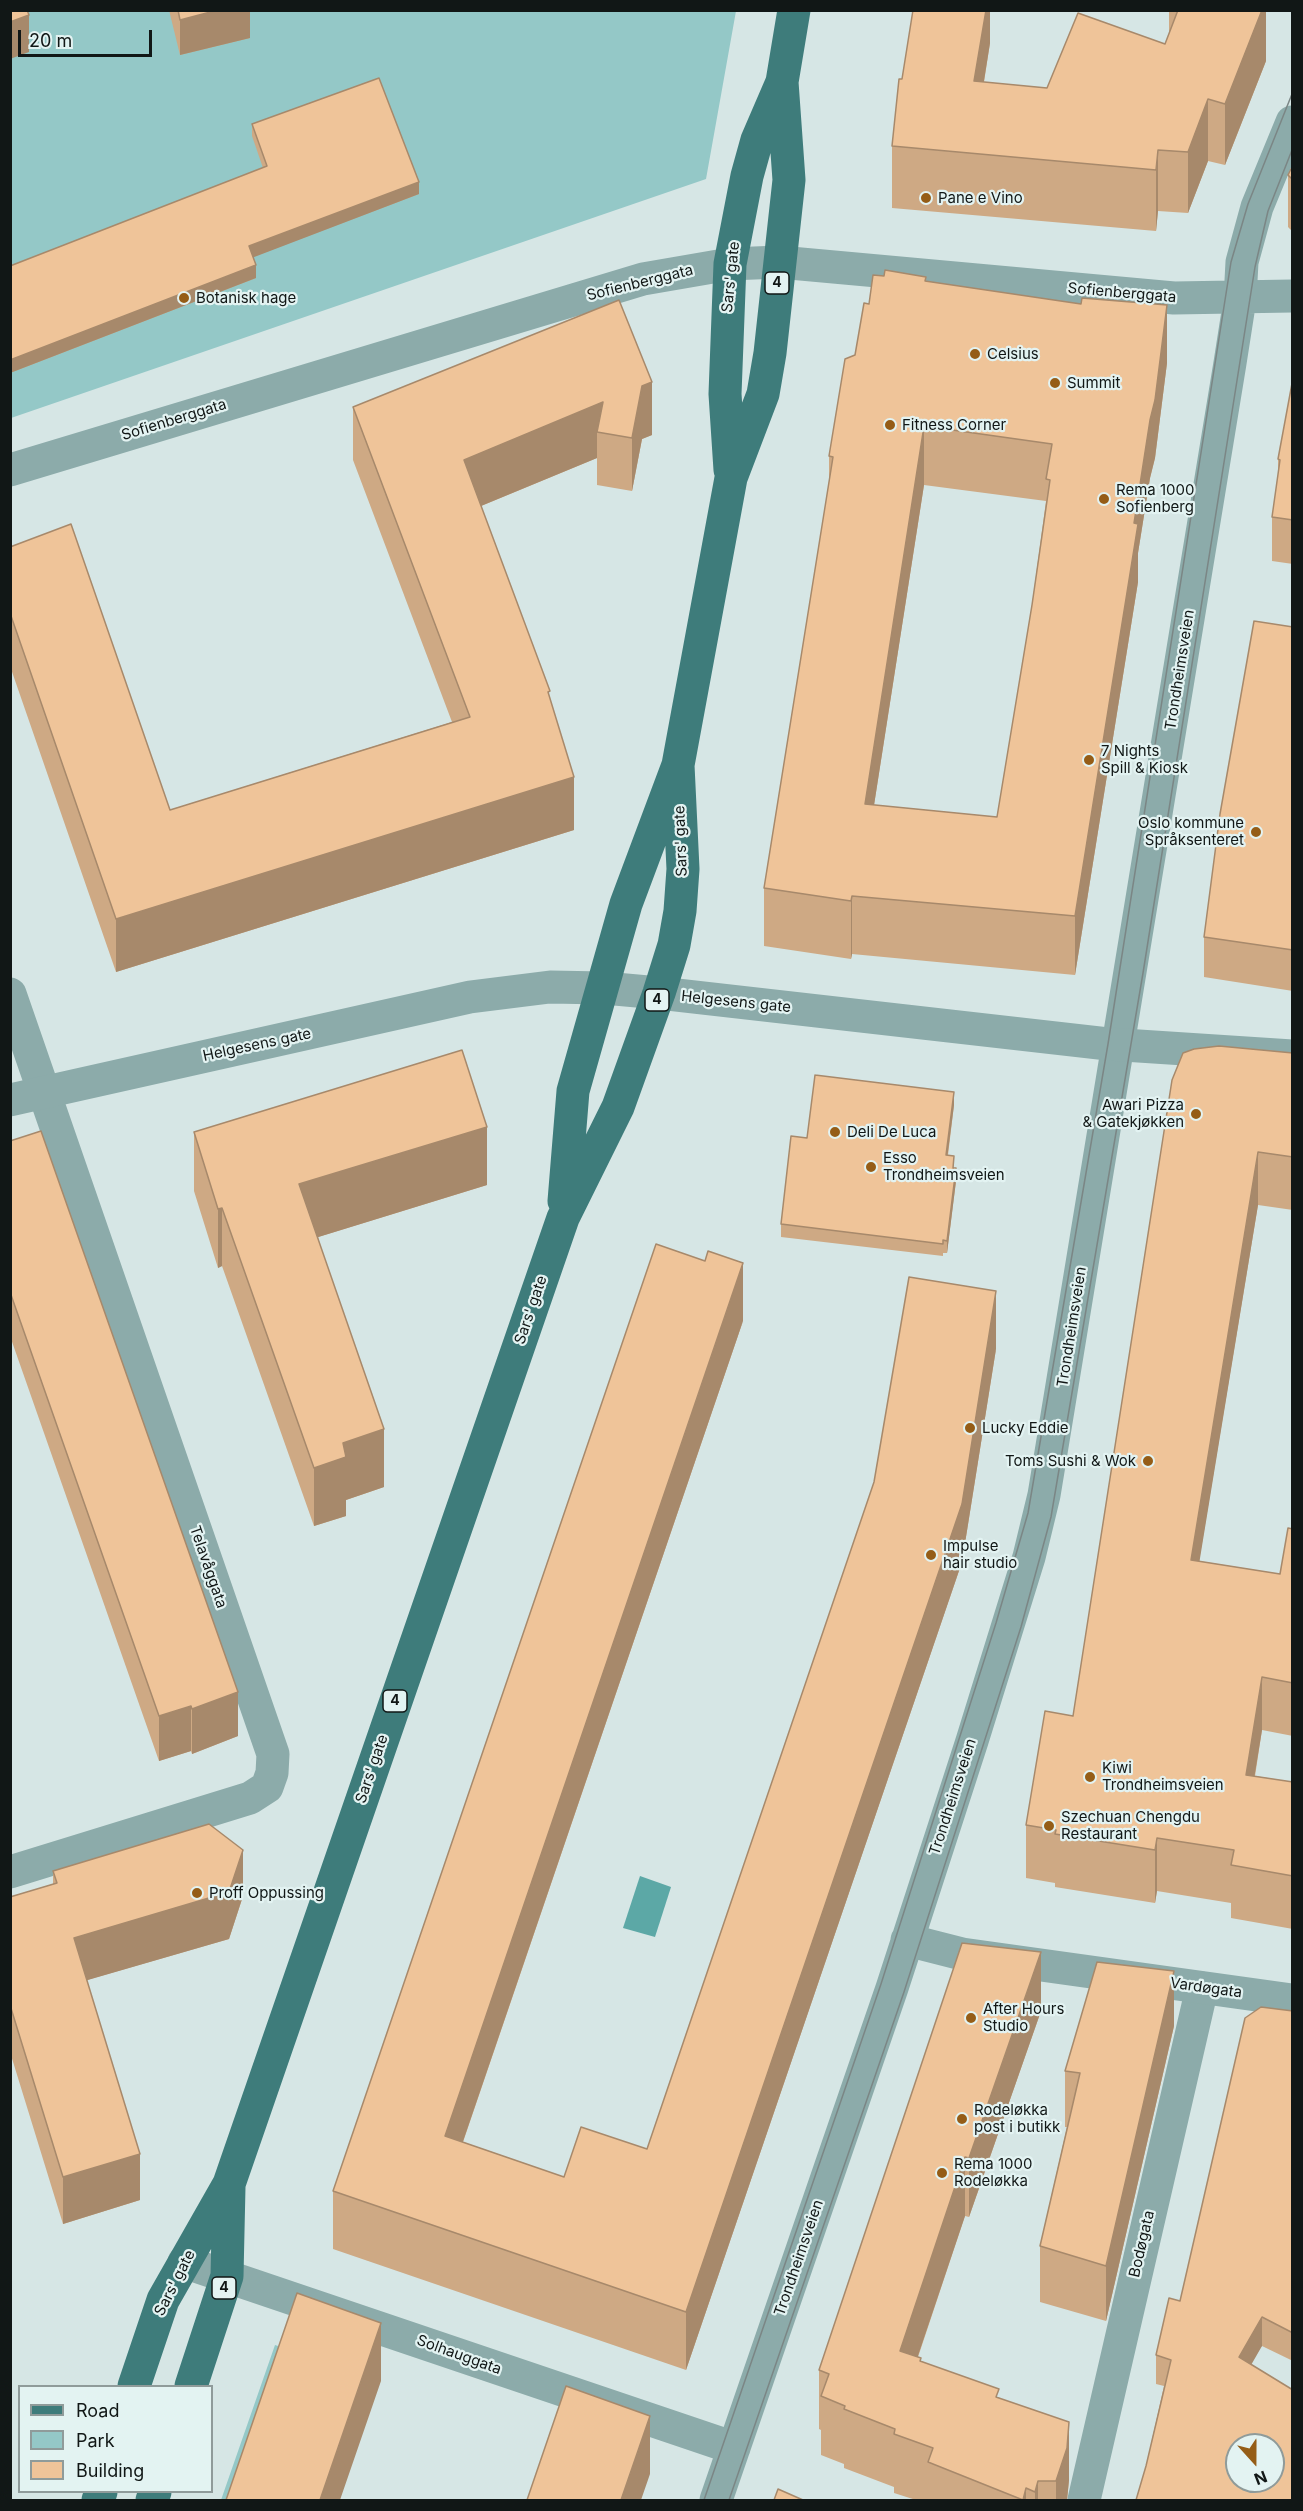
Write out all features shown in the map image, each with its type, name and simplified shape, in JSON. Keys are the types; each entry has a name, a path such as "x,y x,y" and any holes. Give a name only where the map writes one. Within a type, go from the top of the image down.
{"main road":[{"name":"Sars' gate","path":"563,1218 573,1091 640,860 678,765 731,478 763,394 770,353 789,180 782,82 794,10"},
{"name":"Sars' gate","path":"731,478 724,394 730,264 747,176 757,140 782,82"},
{"name":"Sars' gate","path":"134,2385 163,2300 229,2184 563,1218 618,1107 659,993 674,945 680,911 683,869 678,765"},
{"name":"Sars' gate","path":"191,2385 227,2276 229,2184"}],"street":[{"name":"Trondheimsveien","path":"716,2500 907,1940 998,1658 1044,1495 1240,299 1242,262 1257,207 1293,122"},
{"name":"Sofienberggata","path":"10,470 643,279 730,264 779,262 1174,298 1240,299 1293,296"},
{"name":"Helgesens gate","path":"10,1100 470,998 550,987 604,988 659,993 1118,1044 1293,1056"},
{"name":"Telavåggata","path":"10,994 273,1754 272,1773 267,1787 250,1798 10,1872"},
{"name":"Vardøgata","path":"907,1940 962,1954 1293,2000"},
{"name":"Bodøgata","path":"1084,2500 1202,1988"},
{"name":"Solhauggata","path":"184,2262 734,2448"}],"green space":[{"name":"Botanisk hage","path":"10,11 736,11 706,179 11,418"},
{"path":"275,2345 297,2352 246,2500 221,2500"}],"shaded area":[{"path":"640,1876 671,1887 655,1937 623,1928"}],"building":[{"path":"10,10 27,10 29,15 10,22"},
{"path":"178,10 218,10 180,20"},
{"path":"913,10 986,10 974,81 1047,88 1078,13 1165,44 1178,10 1262,10 1225,104 1208,99 1188,152 1158,150 1156,170 892,146 899,79 902,79"},
{"path":"379,78 419,182 249,246 256,265 10,360 10,266 267,166 252,124"},
{"path":"1293,165 1293,180 1288,175"},
{"path":"885,270 926,277 925,281 1081,304 1082,298 1167,305 1155,400 1134,523 1138,524 1075,916 852,896 851,901 764,888 833,457 829,456 845,359 855,355 864,303 869,304 873,275 884,276","holes":["924,426 1052,444 1046,479 1050,480 1032,605 997,817 865,804"]},
{"path":"619,300 652,382 642,386 632,438 597,432 603,402 464,460 550,691 548,692 574,777 116,919 10,613 10,547 71,524 170,810 470,717 353,407"},
{"path":"1293,378 1293,520 1272,517 1280,460 1278,459"},
{"path":"1254,621 1293,627 1293,950 1204,937 1220,814"},
{"path":"1219,1046 1293,1053 1293,1157 1258,1152 1191,1560 1280,1574 1288,1528 1293,1529 1293,1683 1262,1677 1246,1775 1293,1782 1293,1876 1231,1865 1234,1850 1157,1838 1155,1850 1055,1834 1056,1830 1026,1825 1045,1711 1073,1716 1172,1080 1183,1053 1194,1049"},
{"path":"462,1050 487,1127 299,1184 384,1429 343,1443 346,1457 314,1468 222,1208 218,1209 194,1132"},
{"path":"815,1075 954,1092 946,1155 954,1156 953,1168 956,1168 947,1241 943,1240 943,1244 781,1224 791,1136 807,1138"},
{"path":"41,1131 238,1692 192,1709 191,1706 159,1716 10,1292 10,1141"},
{"path":"656,1244 705,1261 708,1251 743,1263 445,2136 564,2177 581,2127 647,2149 874,1482 909,1277 996,1291 962,1504 686,2312 333,2191"},
{"path":"209,1824 243,1850 229,1892 74,1938 140,2154 63,2177 10,2005 10,1897 57,1883 53,1871"},
{"path":"962,1943 1041,1952 969,2158 965,2157 900,2351 921,2358 920,2361 999,2389 996,2397 1069,2422 1067,2448 1056,2481 1038,2481 1035,2492 1026,2488 1023,2500 928,2462 933,2448 894,2434 895,2429 844,2409 845,2406 821,2396 829,2374 819,2370"},
{"path":"1097,1962 1174,1971 1106,2266 1040,2246 1080,2073 1065,2071"},
{"path":"1261,2007 1293,2011 1293,2333 1262,2317 1239,2357 1293,2390 1293,2500 1136,2500 1171,2360 1156,2355 1169,2298 1180,2301 1245,2018"},
{"path":"297,2293 381,2323 320,2500 226,2500"},
{"path":"566,2386 650,2416 621,2500 527,2500"},
{"path":"778,2489 803,2500 774,2500"}],"tram line":[{"path":"704,2500 881,1984 996,1623 1028,1513 1108,1044 1231,262 1248,204 1292,94"},
{"path":"729,2500 904,1992 1021,1627 1051,1517 1143,973 1255,267 1268,211 1292,150"}],"place":[{"name":"Pane e Vino","path":"926,198"},
{"name":"Botanisk hage","path":"184,298"},
{"name":"Celsius","path":"975,354"},
{"name":"Summit","path":"1055,383"},
{"name":"Fitness Corner","path":"890,425"},
{"name":"Rema 1000 Sofienberg","path":"1104,499"},
{"name":"7 Nights Spill & Kiosk","path":"1089,760"},
{"name":"Oslo kommune Språksenteret","path":"1256,832"},
{"name":"Awari Pizza & Gatekjøkken","path":"1196,1114"},
{"name":"Deli De Luca","path":"835,1132"},
{"name":"Esso Trondheimsveien","path":"871,1167"},
{"name":"Lucky Eddie","path":"970,1428"},
{"name":"Toms Sushi & Wok","path":"1148,1461"},
{"name":"Impulse hair studio","path":"931,1555"},
{"name":"Kiwi Trondheimsveien","path":"1090,1777"},
{"name":"Szechuan Chengdu Restaurant","path":"1049,1826"},
{"name":"Proff Oppussing","path":"197,1893"},
{"name":"After Hours Studio","path":"971,2018"},
{"name":"Rodeløkka post i butikk","path":"962,2119"},
{"name":"Rema 1000 Rodeløkka","path":"942,2173"}]}
